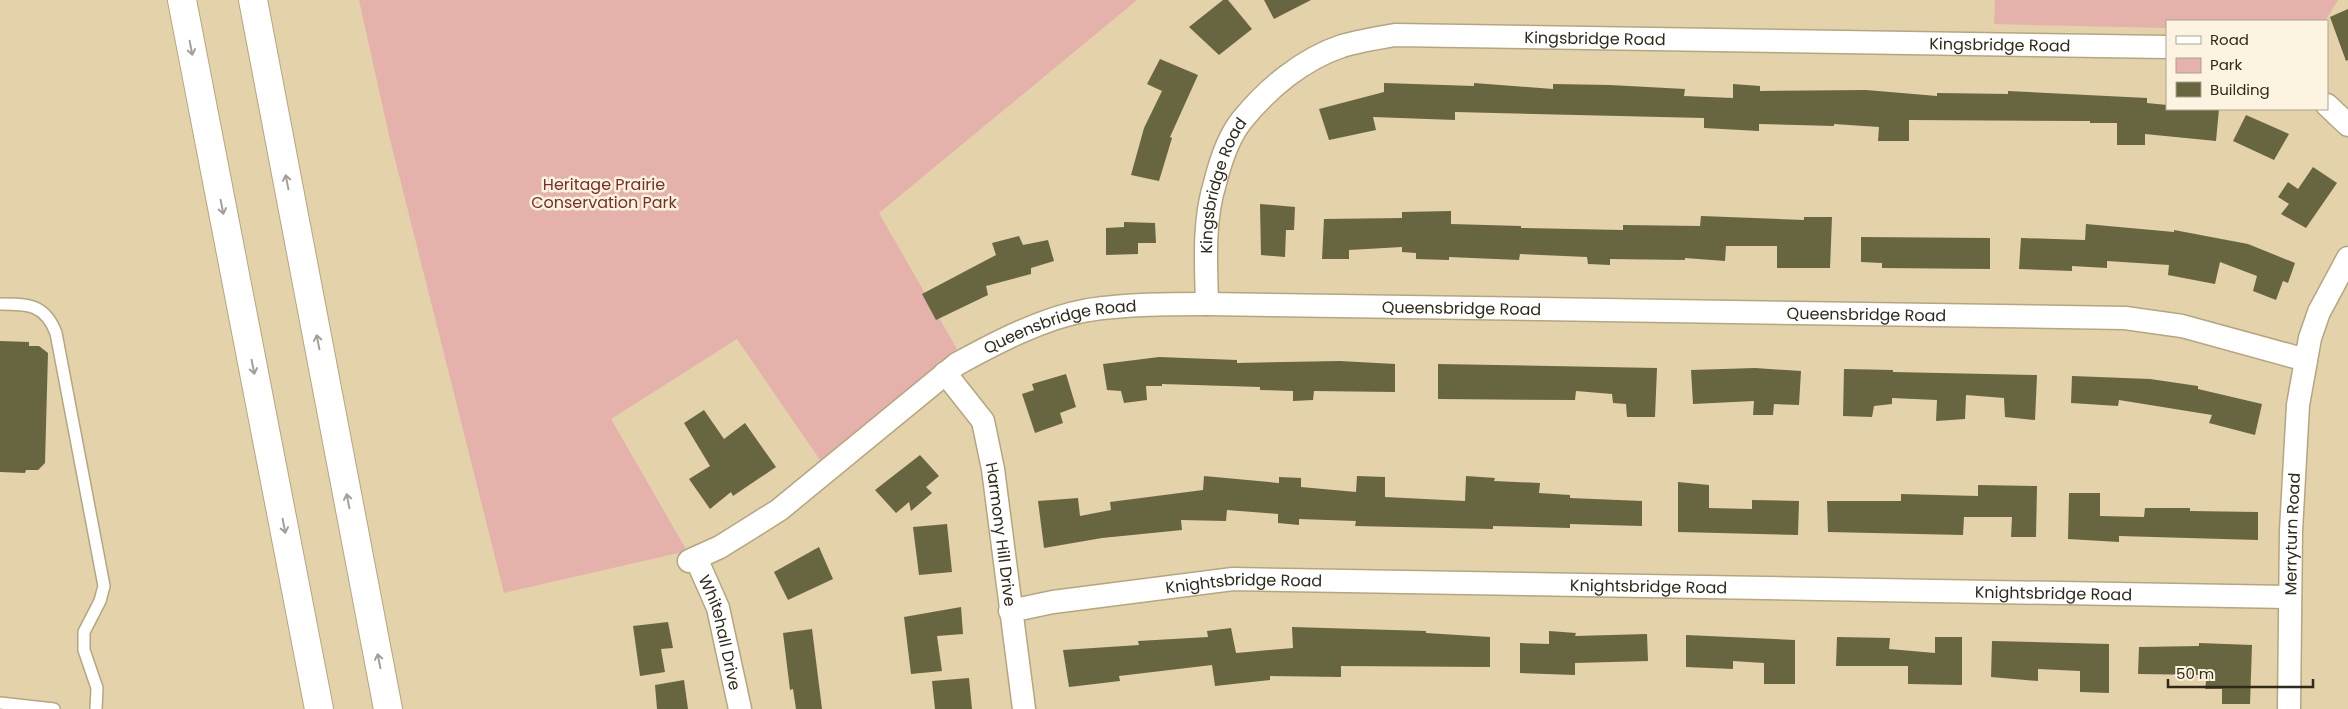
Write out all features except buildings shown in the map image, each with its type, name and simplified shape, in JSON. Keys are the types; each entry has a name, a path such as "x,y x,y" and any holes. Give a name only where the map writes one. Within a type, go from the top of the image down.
{"highway":[{"path":"182,0 319,709"},
{"path":"252,0 388,709"}],"street":[{"name":"Kingsbridge Road","path":"1207,304 1206,249 1209,214 1214,183 1233,136 1242,121 1288,75 1300,66 1342,46 1404,35 2166,48"},
{"path":"2328,106 2348,124"},
{"name":"Merryturn Road","path":"2289,709 2291,531 2298,405 2310,338 2319,312 2348,258"},
{"name":"Queensbridge Road","path":"693,560 779,510 945,373 988,346 1040,325 1087,310 1143,304 1207,304 2125,318 2182,326 2306,360"},
{"name":"Harmony Hill Drive","path":"945,373 983,421 993,469 1024,709"},
{"name":"Whitehall Drive","path":"693,560 718,608 740,709"},
{"name":"Knightsbridge Road","path":"1010,611 1053,602 1233,579 2290,597"}],"lane":[{"path":"0,304 21,304 42,310 51,319 56,333 104,586 100,602 84,632 84,650 97,688 96,709"},
{"path":"0,703 54,709"}],"green space":[{"name":"Heritage Prairie Conservation Park","path":"359,0 1137,0 879,213 957,349 820,460 737,339 611,419 687,551 504,593 389,135"},
{"path":"1995,0 2338,0 2326,20 2166,20 2166,28 1994,24"}]}
